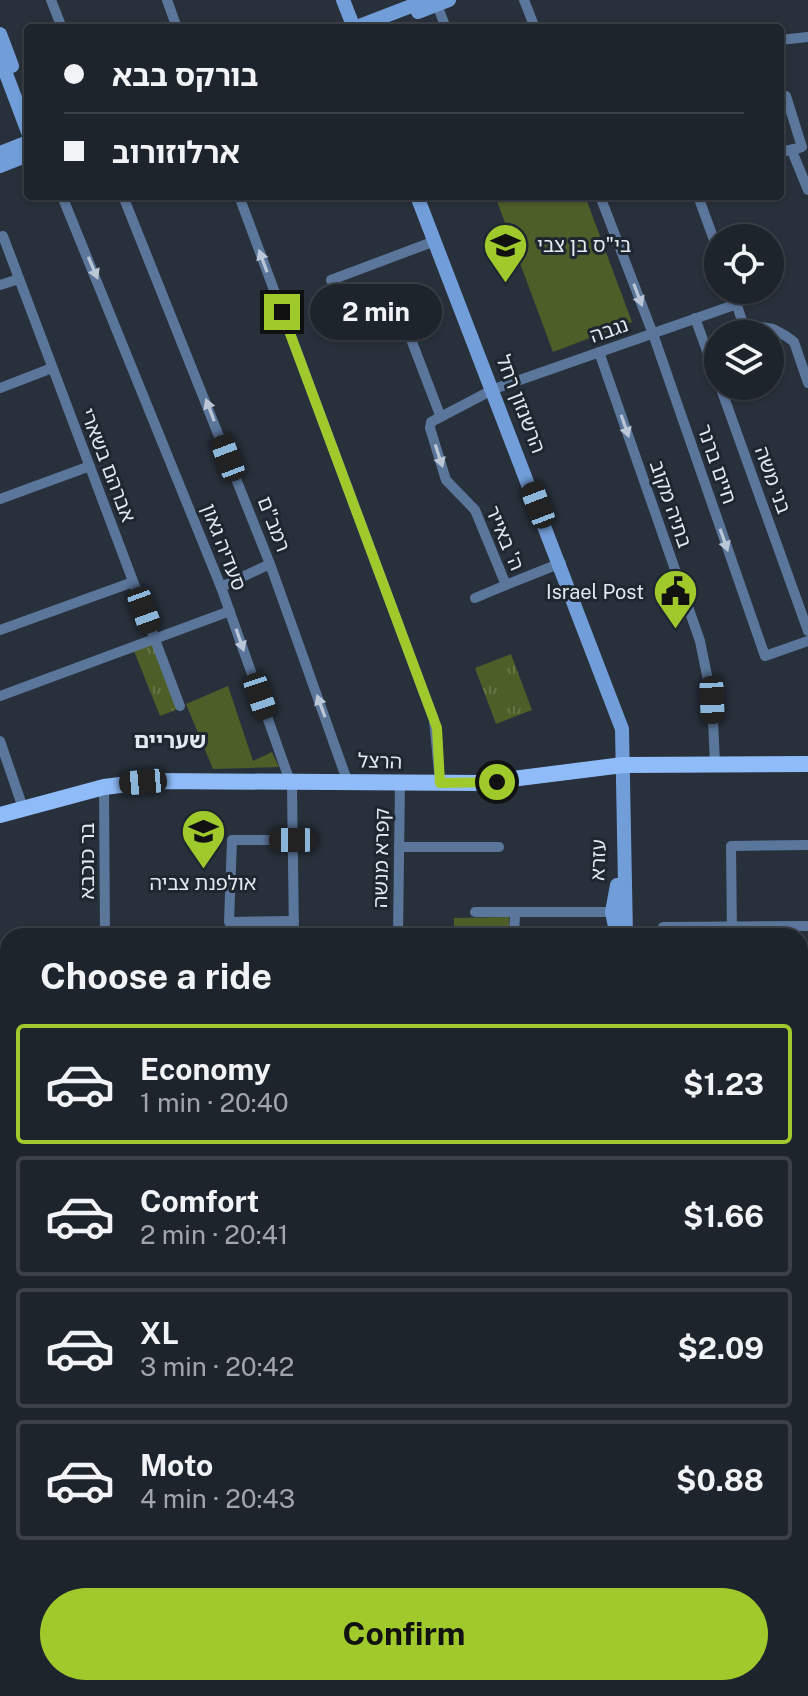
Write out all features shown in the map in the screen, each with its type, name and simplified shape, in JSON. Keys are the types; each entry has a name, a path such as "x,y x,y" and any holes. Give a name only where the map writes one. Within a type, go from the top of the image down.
{"main road":[{"name":"הרצל","path":"0,815 104,787 165,780 440,783 517,780 623,765 808,764"},
{"name":"הרצל","path":"0,806 49,803"}],"street":[{"path":"51,0 60,24"},
{"path":"167,0 176,24"},
{"path":"343,0 352,24"},
{"path":"524,0 533,24"},
{"path":"367,24 438,2"},
{"path":"386,24 438,2"},
{"path":"438,2 445,24"},
{"path":"0,34 24,109"},
{"path":"784,40 808,37"},
{"path":"0,58 24,110"},
{"path":"786,96 801,148 808,190"},
{"path":"0,153 24,147"},
{"path":"0,166 24,148"},
{"name":"סעדיה גאון","path":"64,200 221,587 290,781 294,928"},
{"name":"רמב\"ם","path":"125,200 270,564 347,780"},
{"path":"240,200 437,728 440,783"},
{"name":"הרשנזון רחל","path":"419,200 619,719 624,740 623,765"},
{"name":"חיים ברנר","path":"602,200 653,334 765,656 808,641"},
{"path":"699,200 708,224"},
{"name":"אברהם בשארי","path":"3,236 180,706"},
{"path":"331,280 435,241"},
{"path":"0,285 19,279"},
{"path":"737,304 743,324 773,329 794,342 808,383"},
{"name":"נגבה","path":"494,389 737,304"},
{"name":"בני משה","path":"695,318 704,343"},
{"name":"ה' באייר","path":"404,321 440,415 430,428 446,480 475,510 506,585 561,563"},
{"name":"בתיה מקוב","path":"599,352 700,641 711,691 715,763"},
{"path":"0,388 52,368"},
{"path":"440,415 494,389"},
{"name":"בני משה","path":"725,400 808,631"},
{"path":"0,499 90,466"},
{"path":"221,587 270,564"},
{"path":"0,630 133,582"},
{"path":"475,598 506,585"},
{"path":"0,696 230,611"},
{"path":"0,741 22,805"},
{"name":"עזרא","path":"618,928 623,765"},
{"name":"קפרא מנשה","path":"398,928 400,781"},
{"name":"בר כוכבא","path":"104,787 105,928"},
{"path":"293,840 232,840 229,922 294,921"},
{"path":"732,928 731,846 808,845"},
{"path":"399,847 499,847"},
{"path":"475,912 619,912"},
{"name":"עזרא","path":"619,912 624,928"},
{"path":"514,928 515,913"},
{"path":"778,928 808,926"},
{"path":"663,927 680,928"}],"green space":[{"path":"496,200 586,200 632,322 553,352"},
{"path":"152,644 178,709 160,716 134,651"},
{"path":"511,654 532,710 496,724 475,668"},
{"path":"228,686 253,761 272,752 279,767 213,769 186,704"},
{"path":"509,917 510,928 454,928 454,918"}],"place":[{"name":"בי\"ס בן צבי","path":"506,284"},
{"name":"Israel Post","path":"675,631"},
{"name":"אולפנת צביה","path":"203,870"}],"district":[{"name":"שעריים","path":"170,740"}],"route":[{"path":"282,312 437,728 440,783 497,782"}]}
